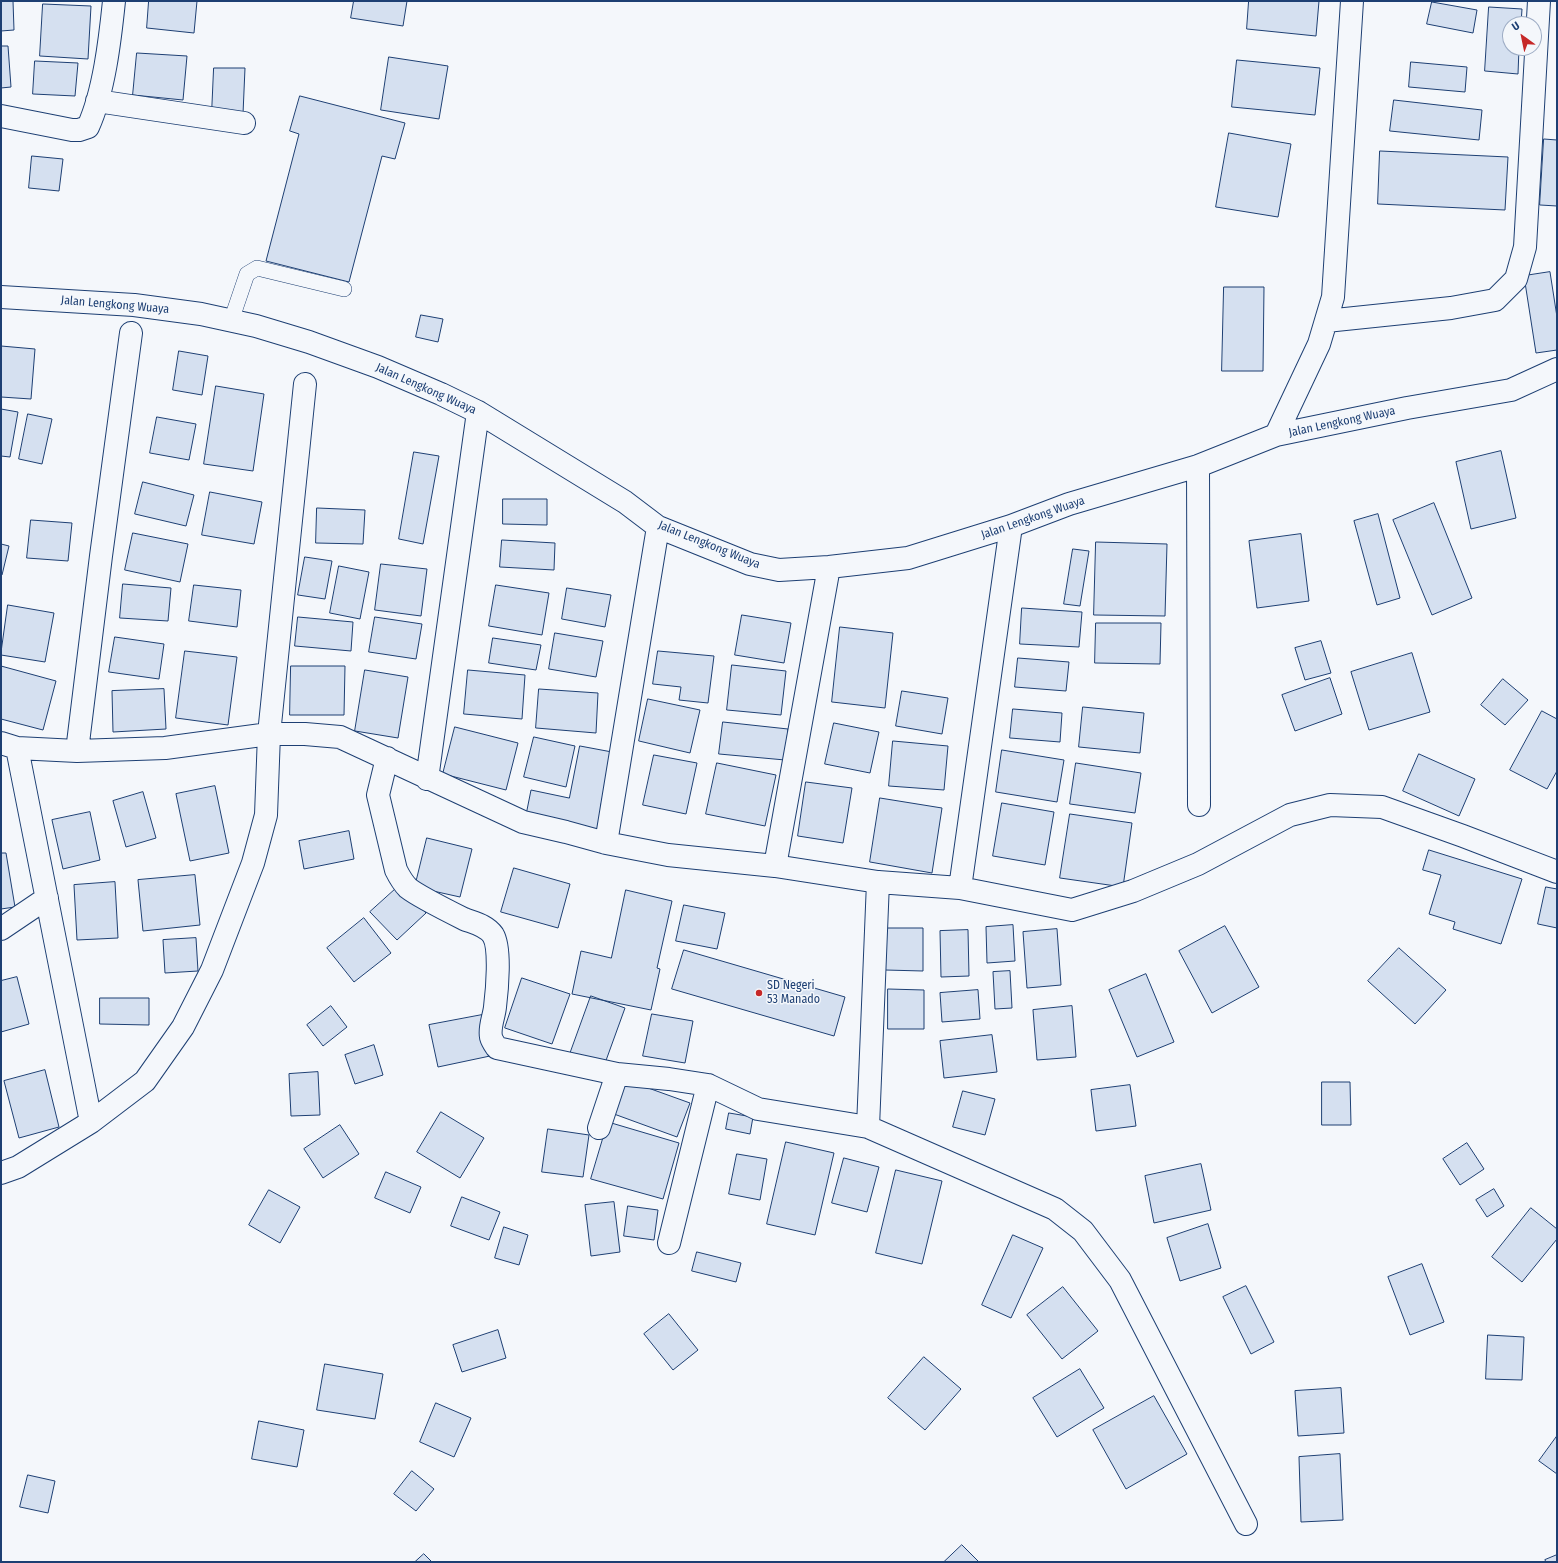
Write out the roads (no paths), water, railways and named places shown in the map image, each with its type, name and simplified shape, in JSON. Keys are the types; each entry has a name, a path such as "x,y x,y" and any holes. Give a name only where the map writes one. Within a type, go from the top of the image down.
{"street":[{"path":"1,116 80,130 88,127 97,101 114,1"},
{"path":"1276,435 1319,344 1333,297 1352,1"},
{"path":"1326,321 1451,308 1495,300 1516,279 1525,247 1539,1"},
{"path":"97,101 244,123"},
{"name":"Jalan Lengkong Wuaya","path":"1,297 134,305 201,314 309,342 378,367 478,412 624,502 658,527 750,564 779,570 828,567 908,558 1011,526 1069,504 1198,466 1276,435 1407,408 1511,390 1557,369"},
{"path":"77,751 131,333"},
{"path":"1,1173 18,1166 91,1122 145,1081 183,1028 212,970 253,863 266,815 269,734 305,384"},
{"path":"427,779 478,412"},
{"path":"1198,466 1199,805"},
{"path":"960,888 1011,526"},
{"path":"606,843 658,527"},
{"path":"775,866 828,567"},
{"path":"91,1122 47,898 9,746 77,751 165,748 269,734 305,734 340,737 387,758 427,779 523,822 606,843 668,855 775,866 878,882 960,888 1072,910 1133,891 1198,864 1290,815 1330,805 1382,807 1557,872"},
{"path":"387,758 378,795 396,870 400,878 409,888 464,918 482,926 493,935 497,947 497,958 495,1007 491,1028 491,1038 497,1048 617,1074 669,1079 708,1085 758,1109 868,1127 1055,1209 1083,1231 1120,1280 1246,1524"},
{"path":"868,1127 878,882"},
{"path":"1,929 47,898"},
{"path":"599,1128 617,1074"},
{"path":"670,1243 708,1085"}],"lane":[{"path":"231,321 246,274 257,268 344,289"}],"place":[{"name":"SD Negeri 53 Manado","path":"759,993"}]}
